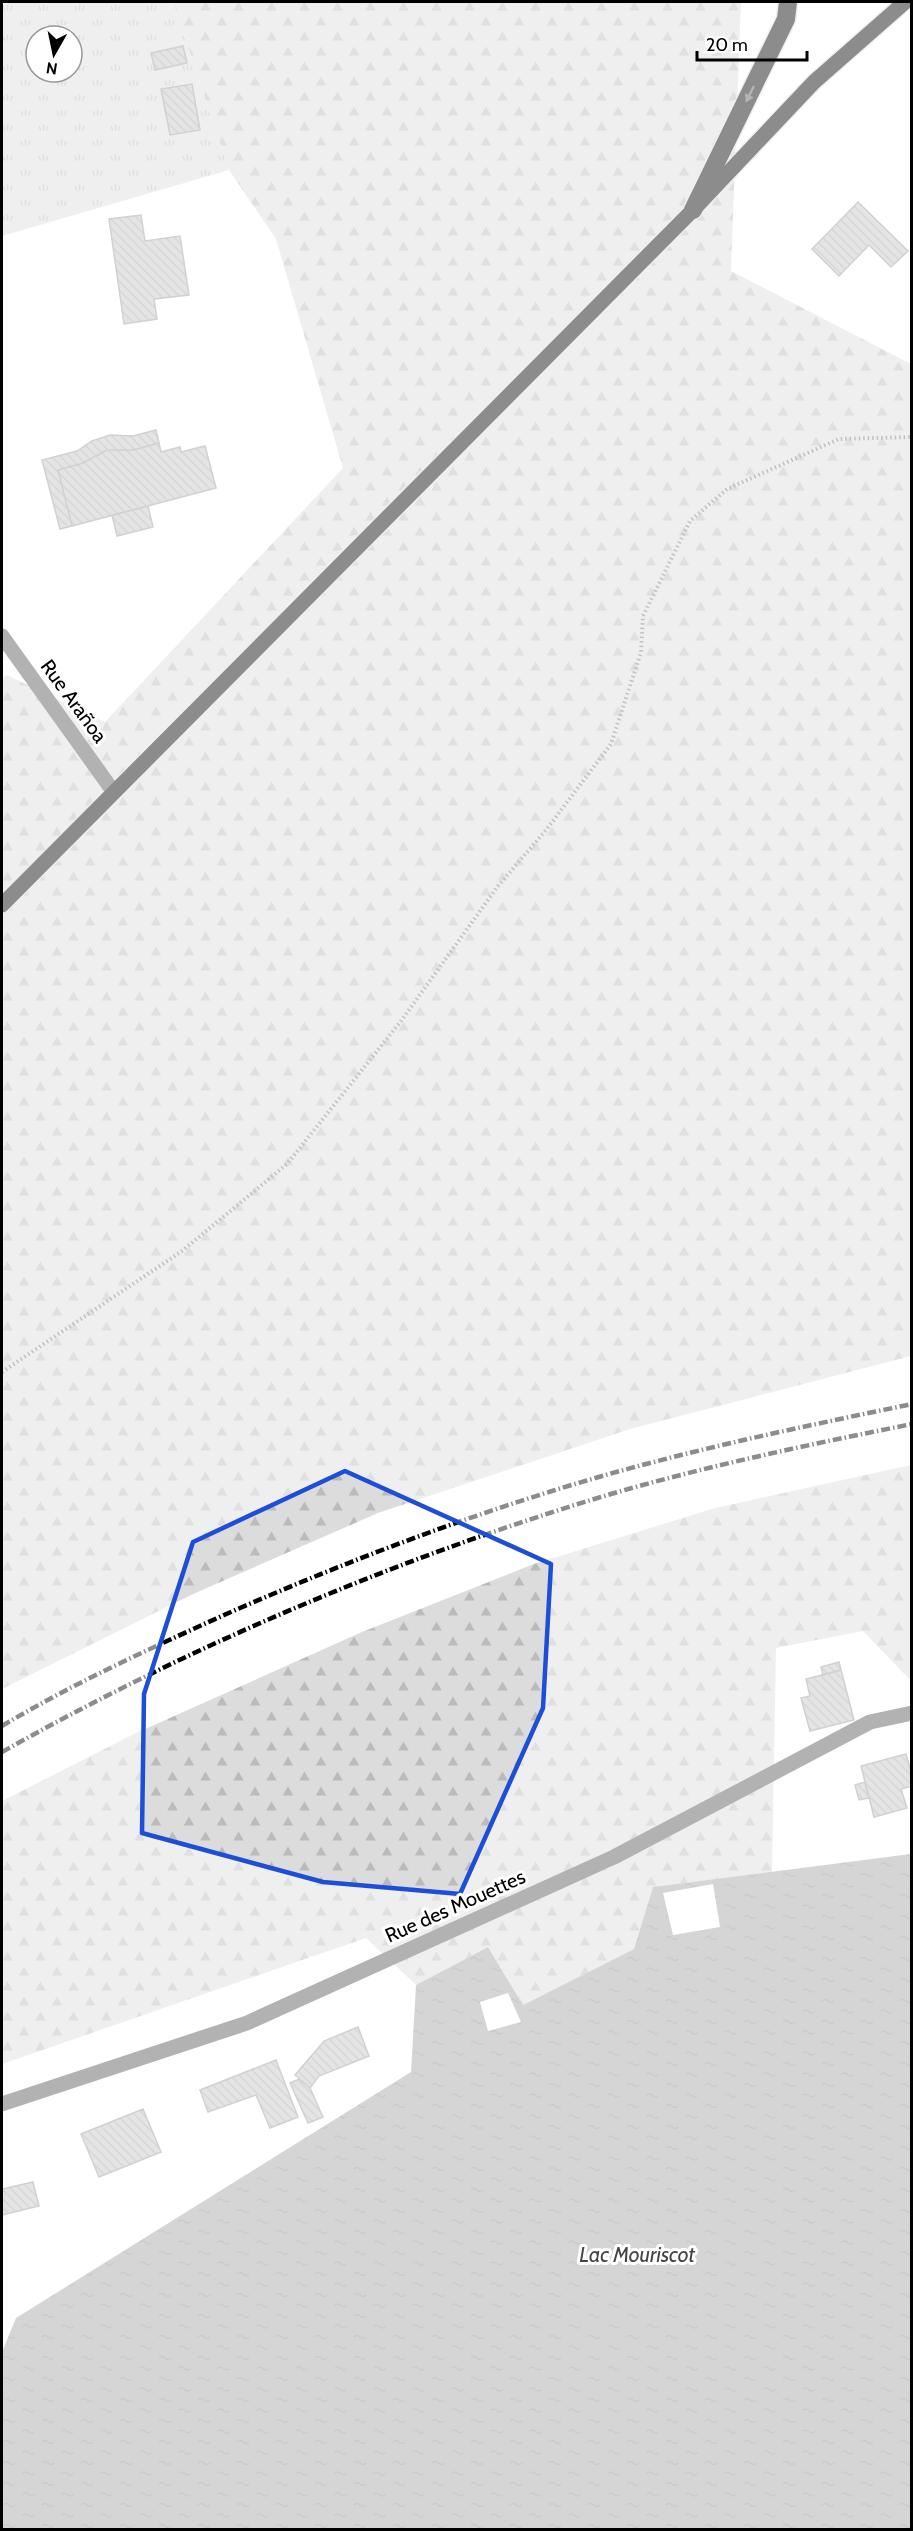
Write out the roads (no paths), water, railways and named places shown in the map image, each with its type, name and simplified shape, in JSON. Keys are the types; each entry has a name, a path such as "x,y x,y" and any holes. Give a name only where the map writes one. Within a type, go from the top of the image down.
{"highway":[{"path":"693,210 786,19 788,2"}],"main road":[{"path":"2,905 693,210 814,82 903,3"}],"street":[{"name":"Rue Arañoa","path":"2,636 113,791"},
{"name":"Rue des Mouettes","path":"2,2104 247,2023 614,1857 870,1722 912,1713"}],"water":[{"name":"Lac Mouriscot","path":"911,1854 911,2529 2,2530 2,2352 16,2318 411,2072 416,1985 488,1947 523,2005 634,1949 653,1887"}],"railway":[{"path":"2,1726 83,1681 224,1615 345,1564 427,1533 552,1491 641,1465 912,1404"},
{"path":"2,1752 136,1681 204,1649 342,1588 484,1535 600,1497 688,1473 912,1424"}]}
